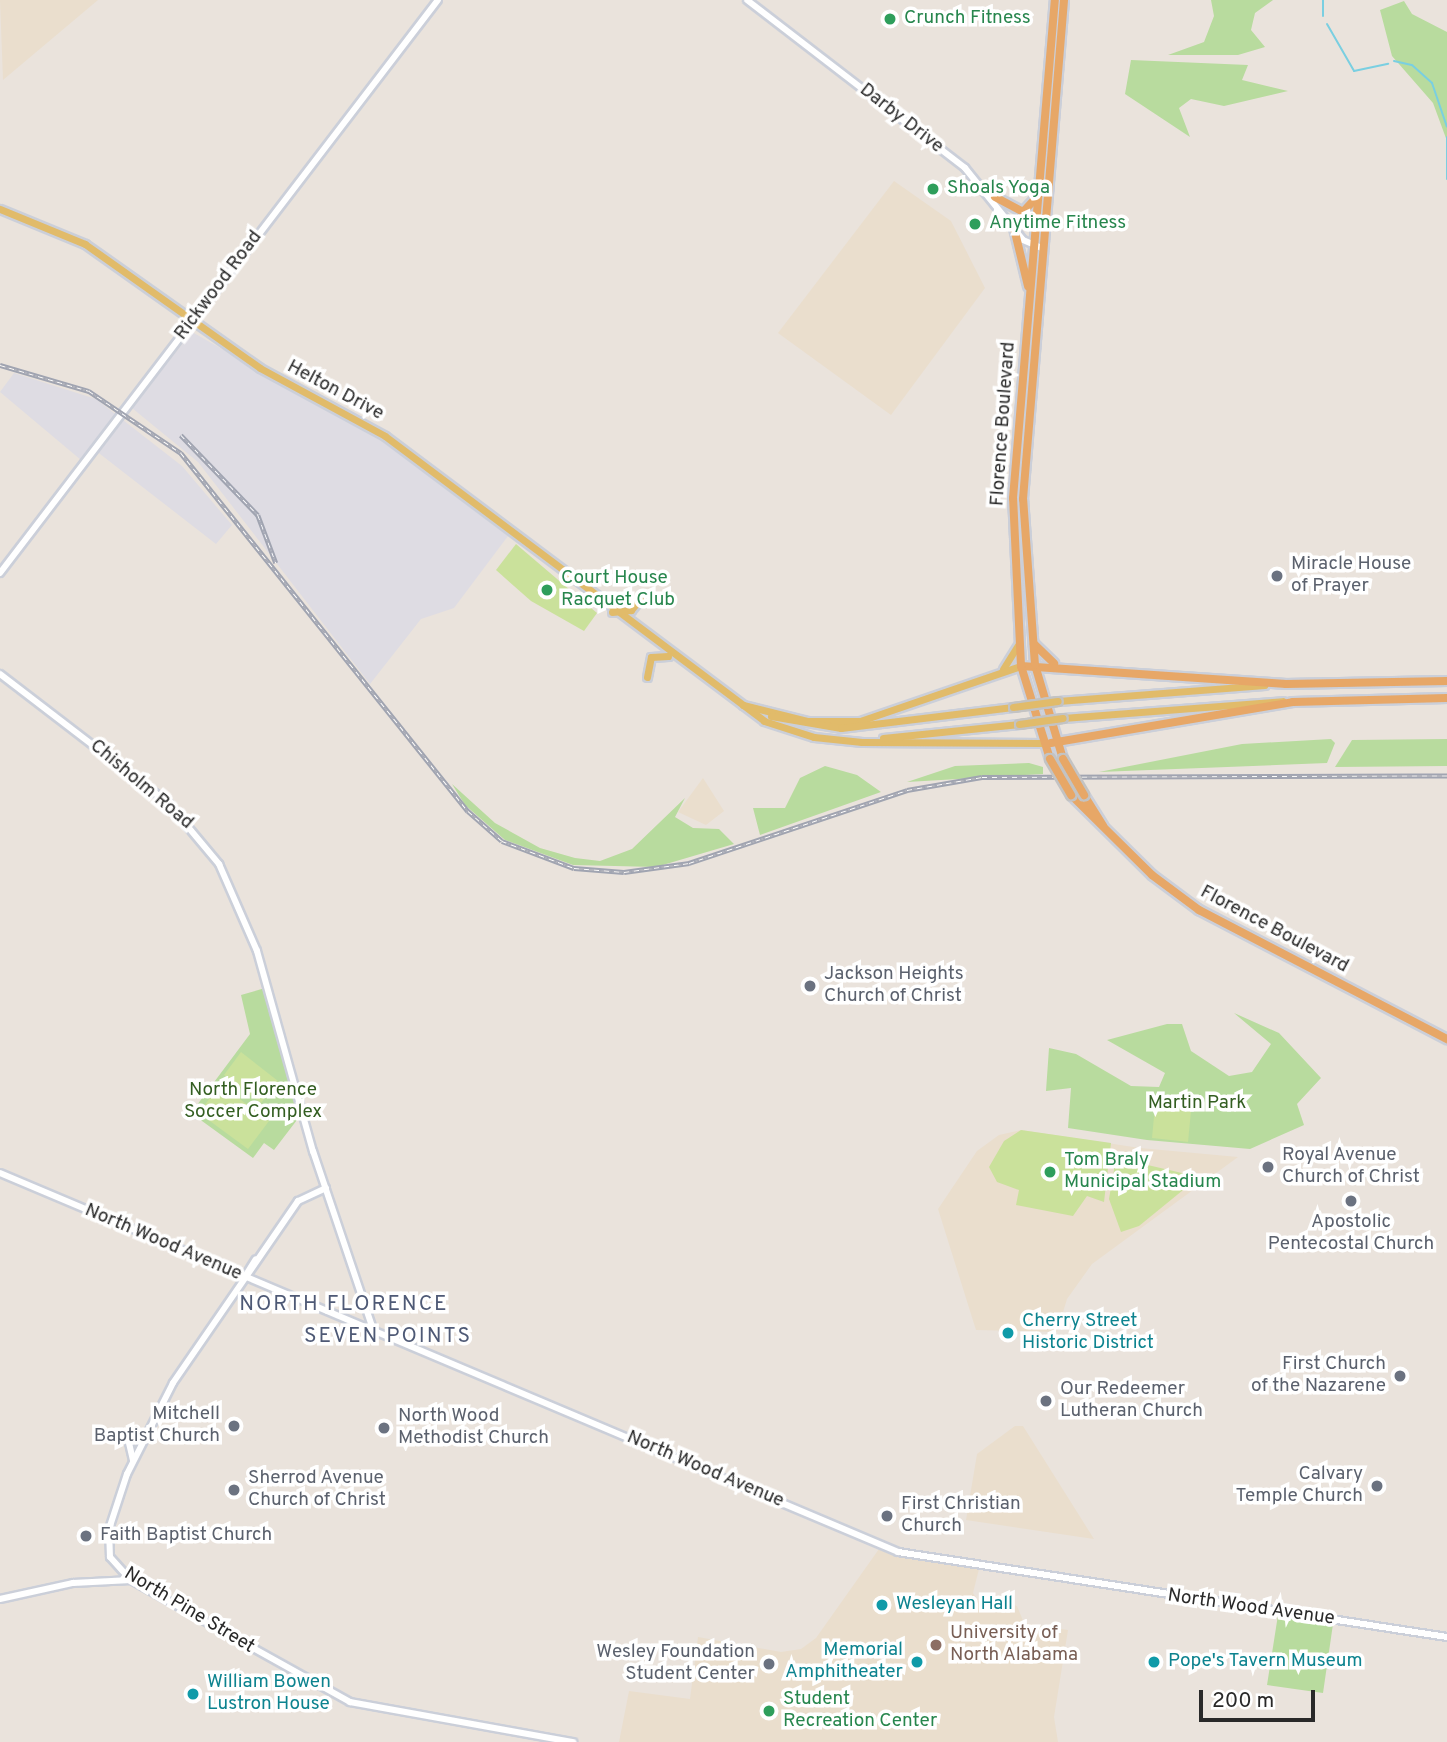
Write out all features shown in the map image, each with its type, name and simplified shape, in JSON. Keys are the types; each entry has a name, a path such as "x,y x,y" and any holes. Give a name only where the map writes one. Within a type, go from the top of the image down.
{"highway":[{"name":"Florence Boulevard","path":"1055,0 1037,194 1037,247 1029,291 1013,498 1021,666 1043,743 1071,795 1199,910 1447,1039"},
{"name":"Florence Boulevard","path":"1064,0 1037,247 1023,499 1035,665 1055,742 1104,827"},
{"path":"995,197 1023,212 1037,194"},
{"path":"1013,224 1029,291"},
{"path":"1032,639 1043,658 1060,665"},
{"path":"1021,666 1060,665 1286,684 1447,681"},
{"path":"1043,743 1293,702 1447,698"},
{"path":"1063,759 1077,739"}],"main road":[{"name":"Rickwood Road","path":"0,573 438,0"},
{"name":"Darby Drive","path":"747,0 995,197 1013,224 1037,247"},
{"name":"Helton Drive","path":"0,209 85,244 192,322 280,380 385,436 637,631 739,705"},
{"path":"612,612 627,612 639,599"},
{"path":"995,673 1012,663 1020,641"},
{"path":"647,677 651,657 672,656"},
{"path":"739,705 814,722 860,721 1021,666"},
{"name":"Chisholm Road","path":"0,674 154,791 198,834 219,864 257,951 326,1188 374,1332"},
{"path":"754,712 841,728 1058,701 1286,684"},
{"path":"834,740 1063,718 1293,702"},
{"path":"739,705 776,727 834,740 1024,745 1043,743"},
{"path":"1024,745 1050,757"},
{"name":"North Wood Avenue","path":"0,1173 898,1552 1447,1637"},
{"name":"North Pine Street","path":"326,1188 300,1198 173,1383 133,1463 108,1536 115,1566 131,1580 351,1702 573,1742"},
{"path":"129,1443 133,1463"},
{"path":"0,1600 74,1583 131,1580"}],"shaded area":[{"path":"0,0 98,0 3,80"},
{"path":"894,181 951,221 985,288 891,415 778,333"},
{"path":"192,332 375,436 508,536 454,608 421,619 370,684 198,462 132,408"},
{"path":"14,373 96,399 182,466 232,525 216,544 91,447 81,460 0,392"},
{"path":"703,778 724,811 706,825 678,812"},
{"path":"1021,1130 1140,1148 1238,1157 1092,1264 1067,1299 1057,1332 976,1330 938,1209 977,1151 999,1135"},
{"path":"1015,1426 1023,1426 1094,1539 966,1520 977,1454"},
{"name":"University of North Alabama","path":"879,1549 979,1569 973,1593 980,1603 986,1607 990,1598 1017,1606 1024,1623 1068,1630 1054,1717 1058,1742 619,1742 629,1691 690,1699 698,1637 781,1652 801,1649 816,1638"}],"green space":[{"path":"1211,0 1273,0 1255,13 1251,30 1265,47 1238,55 1168,55 1204,42 1214,16"},
{"path":"1404,1 1412,14 1447,32 1447,141 1433,103 1392,56 1380,10"},
{"path":"1131,60 1248,65 1242,80 1288,91 1224,106 1191,99 1179,108 1190,137 1125,94"},
{"name":"Court House Racquet Club","path":"516,544 597,613 584,631 531,601 496,570"},
{"path":"1331,739 1335,743 1327,763 1099,772 1242,744"},
{"path":"1447,739 1447,766 1335,767 1352,740"},
{"path":"1029,763 1043,767 1043,774 907,782 955,766"},
{"path":"825,766 857,775 881,792 760,835 753,808 785,808 800,778"},
{"path":"452,784 495,823 540,848 575,858 600,861 632,849 685,798 675,817 693,828 719,829 734,844 656,867 573,865 505,840 465,805"},
{"name":"North Florence Soccer Complex","path":"265,988 300,1116 274,1150 264,1143 253,1158 191,1113 250,1034 241,995"},
{"name":"Martin Park","path":"1234,1013 1279,1033 1321,1078 1297,1104 1304,1125 1250,1149 1147,1140 1068,1128 1071,1088 1046,1091 1049,1048 1076,1054 1131,1086 1159,1087 1165,1073 1107,1040 1167,1024 1182,1024 1191,1051 1229,1076 1252,1072 1271,1044"},
{"path":"241,1052 278,1081 261,1103 224,1075"},
{"path":"220,1084 269,1121 248,1149 199,1113"},
{"path":"1155,1106 1191,1111 1188,1142 1152,1138"},
{"name":"Tom Braly Municipal Stadium","path":"1021,1130 1111,1143 1104,1202 1087,1196 1073,1216 1016,1205 1019,1190 997,1182 989,1167 1004,1141"},
{"path":"1122,1159 1199,1177 1139,1226 1121,1232 1109,1199 1115,1164"},
{"path":"1278,1615 1333,1624 1323,1693 1267,1685"}],"waterway":[{"path":"1323,0 1323,16"},
{"path":"1327,24 1354,71 1388,64"},
{"path":"1394,61 1412,65 1432,83 1447,127"},
{"path":"1447,137 1447,179"}],"railway":[{"path":"0,365 89,391 181,453 468,811 502,841 574,868 624,872 689,863 907,790 982,777 1447,775"},
{"path":"181,435 258,515 276,563"}],"place":[{"name":"Crunch Fitness","path":"890,19"},
{"name":"Shoals Yoga","path":"933,189"},
{"name":"Anytime Fitness","path":"975,224"},
{"name":"Miracle House of Prayer","path":"1277,576"},
{"name":"Court House Racquet Club","path":"547,590"},
{"name":"Jackson Heights Church of Christ","path":"810,986"},
{"name":"Royal Avenue Church of Christ","path":"1268,1167"},
{"name":"Tom Braly Municipal Stadium","path":"1050,1172"},
{"name":"Apostolic Pentecostal Church","path":"1351,1201"},
{"name":"Cherry Street Historic District","path":"1008,1333"},
{"name":"First Church of the Nazarene","path":"1400,1376"},
{"name":"Our Redeemer Lutheran Church","path":"1046,1401"},
{"name":"Mitchell Baptist Church","path":"234,1426"},
{"name":"North Wood Methodist Church","path":"384,1428"},
{"name":"Calvary Temple Church","path":"1377,1486"},
{"name":"Sherrod Avenue Church of Christ","path":"234,1490"},
{"name":"First Christian Church","path":"887,1516"},
{"name":"Faith Baptist Church","path":"86,1536"},
{"name":"Wesleyan Hall","path":"882,1605"},
{"name":"University of North Alabama","path":"936,1645"},
{"name":"Memorial Amphitheater","path":"917,1662"},
{"name":"Pope's Tavern Museum","path":"1154,1662"},
{"name":"Wesley Foundation Student Center","path":"769,1664"},
{"name":"William Bowen Lustron House","path":"193,1694"},
{"name":"Student Recreation Center","path":"769,1711"}],"district":[{"name":"NORTH FLORENCE","path":"344,1305"},
{"name":"SEVEN POINTS","path":"388,1337"}]}
